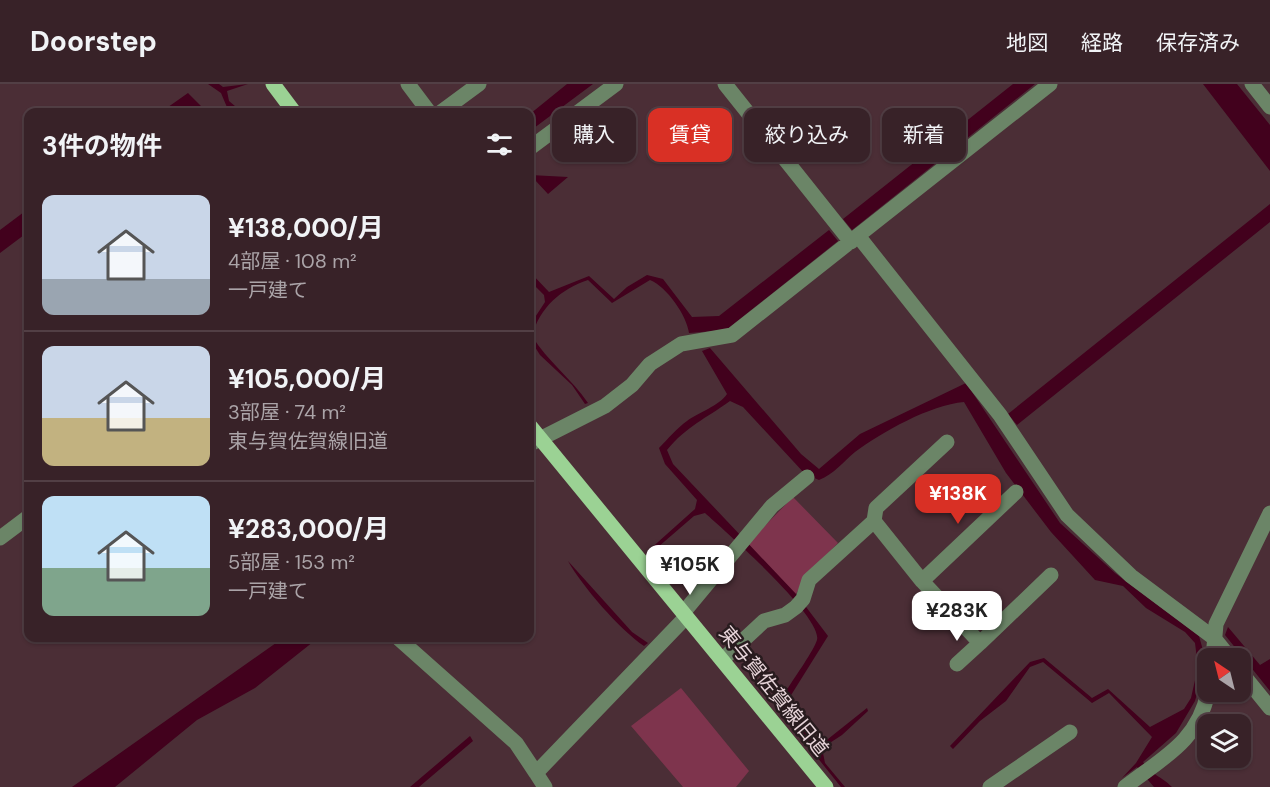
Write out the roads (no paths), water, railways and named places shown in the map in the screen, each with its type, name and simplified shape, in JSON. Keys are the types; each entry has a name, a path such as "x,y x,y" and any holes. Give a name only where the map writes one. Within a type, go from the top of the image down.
{"main road":[{"path":"273,84 291,108"},
{"name":"東与賀佐賀線旧道","path":"535,442 722,660 826,787"}],"street":[{"path":"408,84 426,108"},
{"path":"446,108 479,84"},
{"path":"534,145 616,84"},
{"path":"725,84 1000,415 1066,515 1131,576 1214,638 1222,648"},
{"path":"535,442 605,405 632,385 650,364 681,344 732,335 1050,84"},
{"path":"1252,84 1270,107"},
{"path":"722,660 764,621 785,615 799,603 809,580 874,521 876,508 947,442"},
{"path":"536,773 684,615 772,506 807,477"},
{"path":"922,581 1016,492"},
{"path":"1214,648 1216,624 1270,513"},
{"path":"0,538 24,520"},
{"path":"874,521 922,581 980,643"},
{"path":"957,664 1051,575"},
{"path":"402,642 516,743 545,787"},
{"path":"1251,685 1270,708"},
{"path":"1125,787 1185,741 1199,719 1205,702"},
{"path":"990,787 1070,732"}]}
